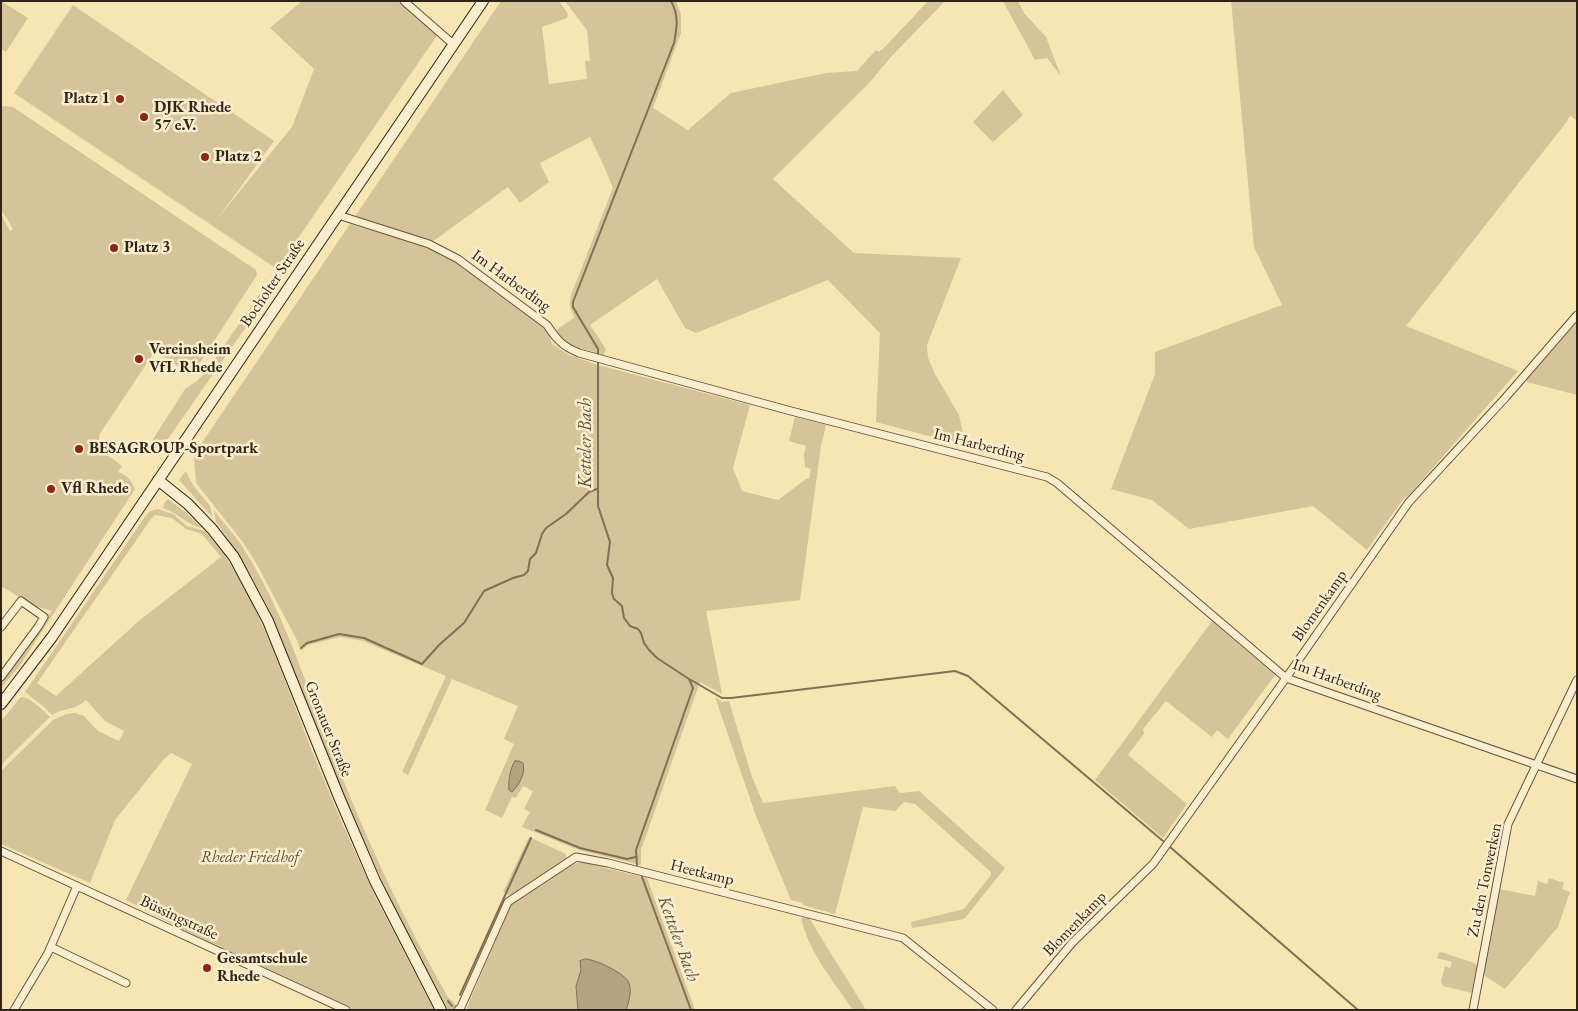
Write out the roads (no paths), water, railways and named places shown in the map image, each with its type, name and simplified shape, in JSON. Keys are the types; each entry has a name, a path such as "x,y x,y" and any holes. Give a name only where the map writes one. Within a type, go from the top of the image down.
{"main road":[{"name":"Bocholter Straße","path":"1,704 52,637 483,1"},
{"name":"Gronauer Straße","path":"158,480 188,504 212,529 234,557 268,622 374,881 441,1010"}],"street":[{"path":"404,1 454,44"},
{"name":"Im Harberding","path":"338,215 429,244 458,259 547,325 566,348 791,411 1047,477 1064,489 1286,678 1577,779"},
{"name":"Blomenkamp","path":"1016,1010 1072,943 1153,864 1409,502 1506,397 1577,315"},
{"path":"1,677 44,617 21,601 2,626"},
{"name":"Zu den Tonwerken","path":"1473,1010 1508,824 1577,680"},
{"name":"Büssingstraße","path":"1,851 346,1010"},
{"name":"Heetkamp","path":"458,1010 508,902 576,857 608,863 902,938 993,1010"},
{"path":"14,1010 51,947 77,886"},
{"path":"51,947 126,982"}],"waterway":[{"name":"Ketteler Bach","path":"598,356 598,349 573,307 573,302 674,43 677,22 671,1"},
{"name":"Ketteler Bach","path":"598,361 598,506 610,542 607,565 613,578 612,593 614,599 622,606 624,618 630,626 638,629 649,650 657,658 689,679 693,688 636,850 637,865"},
{"path":"301,648 307,643 339,634 364,638 422,664 439,645 464,623 484,591 524,575 528,571 530,559 536,553 546,528 566,514 589,492 597,489"},
{"path":"691,680 722,698 731,698 955,671 968,676 1163,841"},
{"path":"536,830 580,848 627,859 636,857"},
{"path":"460,995 531,838"},
{"path":"1170,847 1358,1010"},
{"name":"Ketteler Bach","path":"642,877 691,1010"},
{"path":"448,1001 452,1006"}],"place":[{"name":"Platz 1","path":"120,99"},
{"name":"DJK Rhede 57 e.V.","path":"144,117"},
{"name":"Platz 2","path":"205,157"},
{"name":"Platz 3","path":"114,248"},
{"name":"Vereinsheim VfL Rhede","path":"139,359"},
{"name":"BESAGROUP-Sportpark","path":"79,449"},
{"name":"Vfl Rhede","path":"51,489"},
{"name":"Gesamtschule Rhede","path":"207,968"}],"park label":[{"name":"Rheder Friedhof","path":"250,858"}]}
